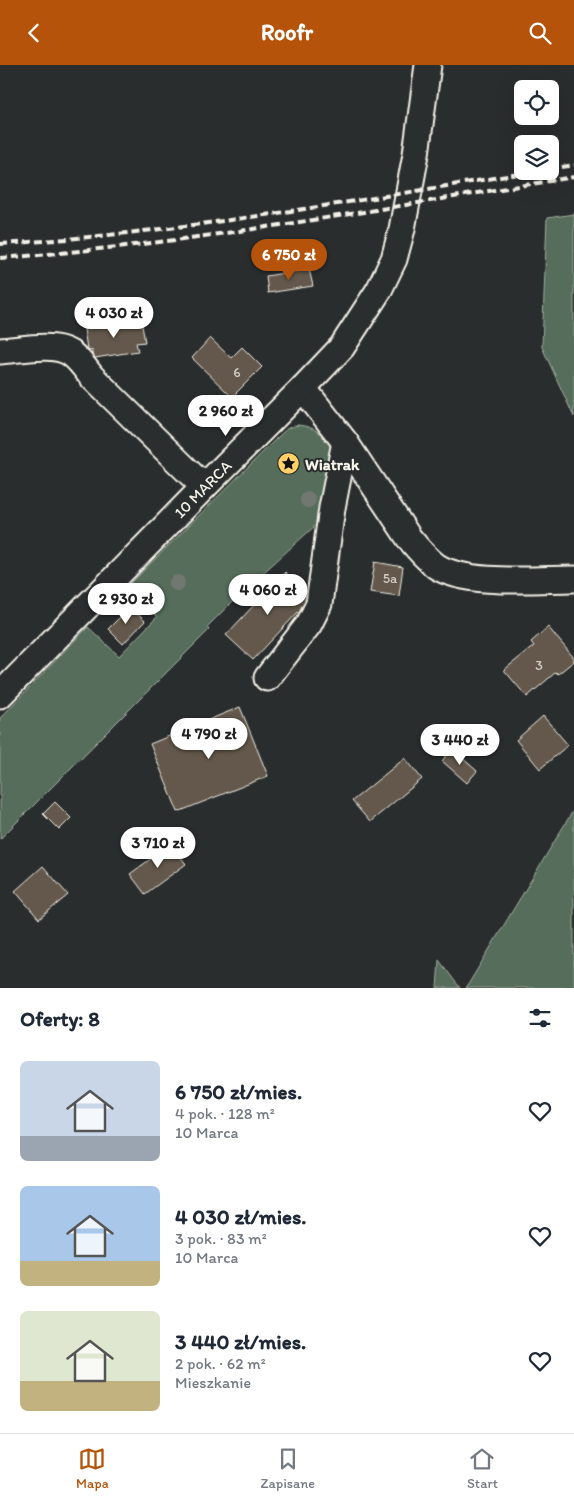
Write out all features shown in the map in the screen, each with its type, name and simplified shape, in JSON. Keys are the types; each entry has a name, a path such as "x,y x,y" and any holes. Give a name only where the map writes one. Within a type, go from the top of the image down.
{"street":[{"name":"10 MARCA","path":"0,695 342,347 380,290 394,259 402,229 416,154 428,65"},
{"path":"0,351 58,348 70,353 204,487"},
{"path":"303,388 344,442 409,538 437,566 453,573 490,579 574,579"},
{"path":"267,678 310,624 319,604 332,508 344,442"}],"green space":[{"path":"574,214 574,417 542,347 547,218"},
{"path":"298,425 310,427 326,438 334,447 317,524 242,592 207,627 209,630 0,839 0,718 88,627 119,656 157,617 127,587 280,435 288,428"},
{"path":"574,809 574,988 466,988"},
{"path":"439,960 460,988 437,988"}],"building":[{"path":"309,269 313,286 268,293 266,276"},
{"path":"141,320 145,342 136,343 138,351 95,358 92,350 89,351 87,349 84,329"},
{"path":"210,338 231,358 242,347 262,367 232,397 192,358"},
{"path":"375,562 403,567 399,596 370,592"},
{"path":"285,572 306,592 305,600 300,610 253,660 226,635"},
{"path":"130,607 145,621 123,644 108,629"},
{"path":"548,627 574,658 574,661 558,674 556,672 527,697 504,670 534,646 531,642"},
{"path":"240,707 268,776 178,812 150,744"},
{"path":"543,716 568,745 540,769 516,740"},
{"path":"452,749 477,771 467,783 442,761"},
{"path":"405,758 422,779 370,822 352,801"},
{"path":"55,802 71,818 59,830 43,814"},
{"path":"171,844 186,864 145,894 130,874"},
{"path":"43,866 68,895 39,919 15,891"}],"railway":[{"path":"559,168 574,165"},
{"path":"0,244 68,239 203,224 514,175"},
{"path":"0,258 144,244 288,224 574,177"}],"place":[{"name":"Wiatrak","path":"289,464"}]}
